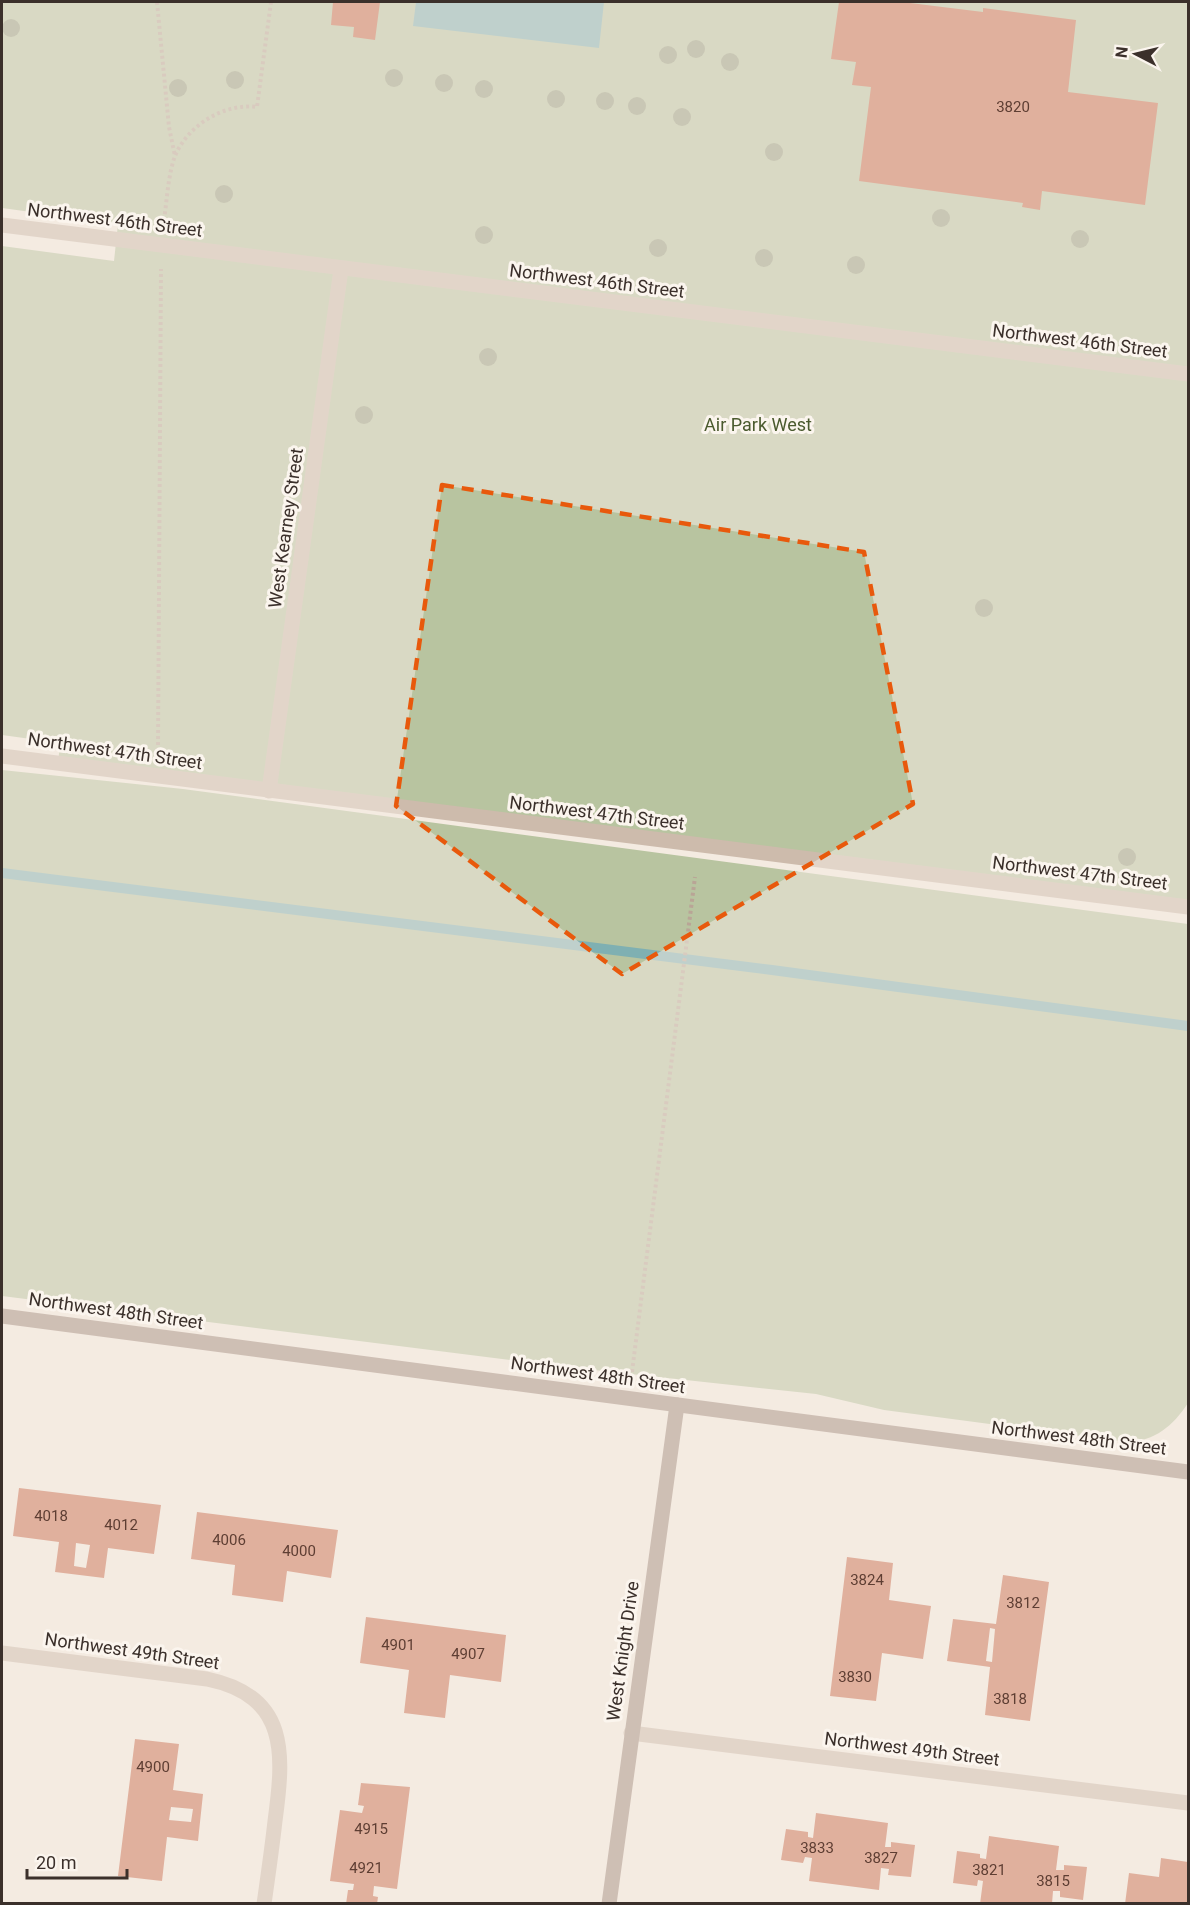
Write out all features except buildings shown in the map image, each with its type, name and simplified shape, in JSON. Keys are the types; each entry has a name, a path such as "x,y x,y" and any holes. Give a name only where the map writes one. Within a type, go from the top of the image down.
{"main road":[{"name":"Northwest 48th Street","path":"2,1316 1188,1472"},
{"name":"West Knight Drive","path":"609,1904 677,1405"}],"street":[{"name":"Northwest 46th Street","path":"2,225 1188,375"},
{"name":"West Kearney Street","path":"269,791 341,269"},
{"name":"Northwest 47th Street","path":"2,756 1188,907"},
{"name":"Northwest 49th Street","path":"2,1653 207,1679 236,1688 252,1699 268,1718 280,1745 282,1773 264,1904"},
{"name":"Northwest 49th Street","path":"631,1733 1188,1803"}],"path":[{"path":"157,2 169,127 175,157 161,246 158,777"},
{"path":"175,157 188,135 213,115 243,106 257,107 271,2"},
{"path":"632,1372 695,878"}],"highlighted area":[{"path":"442,485 864,552 913,804 622,974 396,806"}],"green space":[{"name":"Air Park West","path":"2,2 1188,2 1188,907 58,764 60,743 2,735 2,246 114,261 118,224 2,208"},
{"path":"2,770 183,789 1188,924 1188,1403 1176,1419 1162,1431 1146,1439 1127,1442 884,1410 816,1394 566,1367 2,1296"}],"water":[{"path":"416,2 604,2 599,48 413,26"}],"waterway":[{"path":"2,873 772,970 1188,1026"}]}
